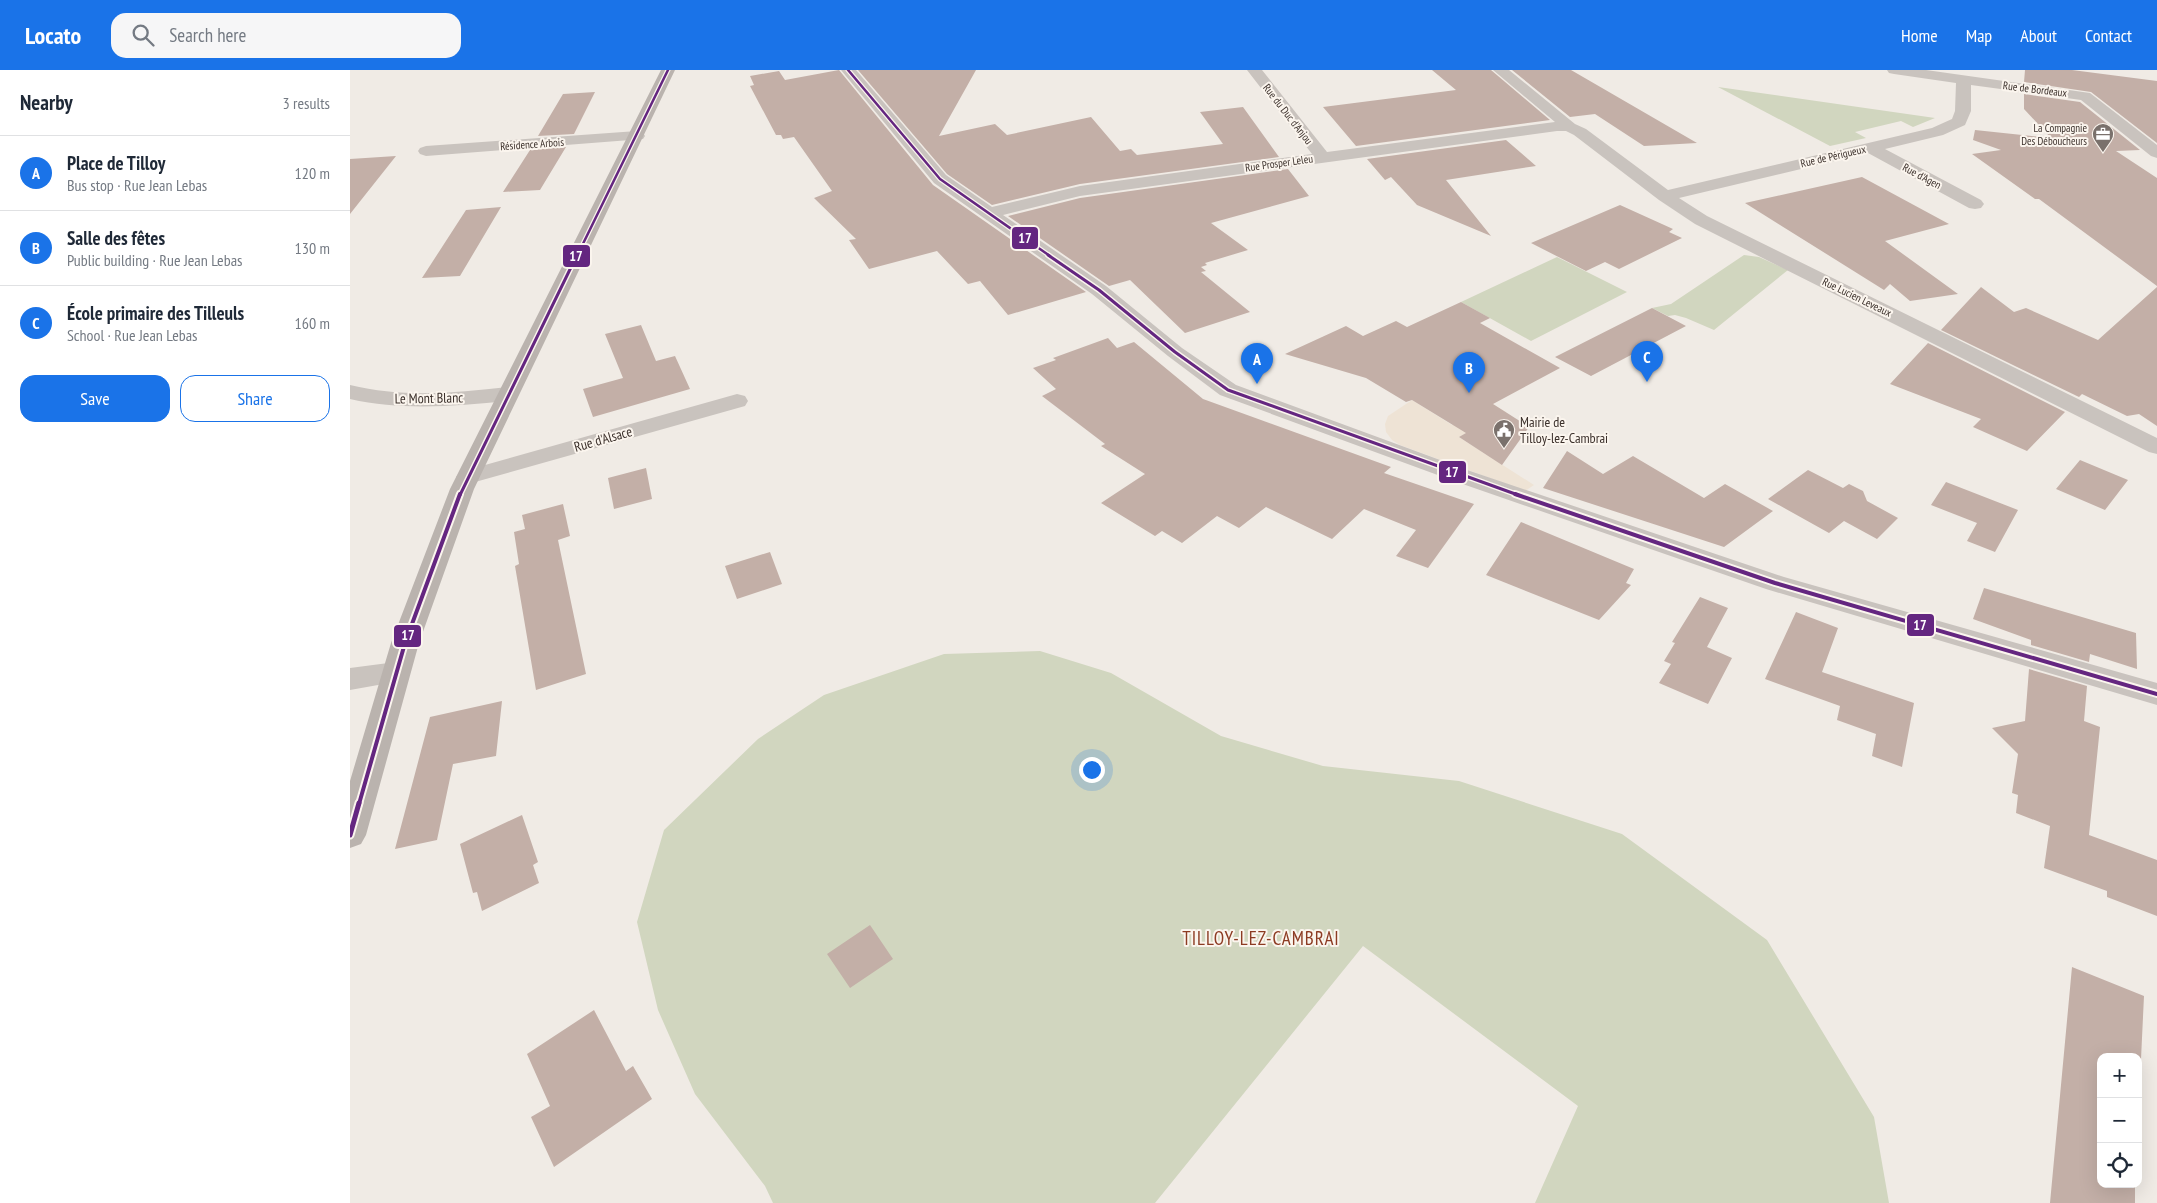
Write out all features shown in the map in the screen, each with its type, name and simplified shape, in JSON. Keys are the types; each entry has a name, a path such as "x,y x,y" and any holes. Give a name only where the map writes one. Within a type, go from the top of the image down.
{"street":[{"path":"350,835 396,674 438,551 468,477 668,70"},
{"path":"848,70 940,179 1099,290 1175,352 1228,390 1405,453 1462,476 1775,583 2157,694"},
{"name":"Rue du Duc d'Anjou","path":"1254,70 1322,157"},
{"name":"Rue Lucien Leveaux","path":"1500,70 1560,118 1568,127 1580,132 1665,196 1701,220 2157,447"},
{"name":"Rue de Bordeaux","path":"1894,70 2085,96 2157,153"},
{"name":"Rue de Périgueux","path":"1665,196 1937,132 1959,122 1963,110 1964,80"},
{"name":"Rue Prosper Leleu","path":"991,213 1008,207 1080,191 1557,126 1568,127"},
{"name":"Résidence Arbois","path":"426,151 637,136"},
{"name":"Rue d'Agen","path":"1870,148 1975,204"},
{"name":"Le Mont Blanc","path":"350,392 362,396 408,400 508,394"},
{"name":"Rue d'Alsace","path":"468,477 737,401"},
{"path":"350,679 396,674"}],"green space":[{"path":"1718,87 1935,118 1913,127 1901,121 1855,132 1866,138 1830,146"},
{"path":"1744,255 1759,257 1788,270 1714,330 1686,318 1675,315 1668,316 1652,308 1671,304"},
{"path":"1557,257 1627,292 1531,341 1461,302"},
{"path":"1040,651 1111,673 1221,736 1323,766 1459,781 1622,834 1767,940 1874,1117 1889,1203 1535,1203 1578,1106 1363,946 1155,1203 773,1203 765,1186 695,1094 658,1010 637,922 664,830 758,739 824,695 944,654"}],"shaded area":[{"path":"1412,400 1452,425 1492,404 1506,412 1459,437 1534,485 1525,491 1400,445 1392,440 1386,432 1385,424 1388,416"}],"building":[{"path":"839,70 933,185 1086,292 1008,315 980,281 968,284 937,251 869,269 849,240 856,239 814,198 832,191 794,137 783,139 781,135 776,135 750,86 754,85 750,76 779,71 785,80"},
{"path":"858,70 976,70 939,136 995,124 1007,135 1091,117 1120,151 1131,149 1137,155 1223,144 1200,112 1243,107 1279,157 1080,184 992,205 947,174"},
{"path":"1432,70 1491,70 1550,120 1356,146 1323,107 1456,90"},
{"path":"1512,70 1571,70 1697,143 1644,146 1595,114 1570,117"},
{"path":"2025,70 2072,70 2157,81 2157,143 2091,92 2024,82"},
{"path":"595,92 574,134 538,136 563,94"},
{"path":"2024,94 2080,102 2140,150 2116,151 2157,178 2157,286 2039,199 2035,199 1972,154 2001,150 1973,140 1975,130 2051,138 2024,109"},
{"path":"1506,140 1536,166 1446,180 1491,236 1417,205 1391,177 1385,180 1367,159"},
{"path":"566,147 540,190 503,192 530,150"},
{"path":"396,156 350,214 350,159"},
{"path":"1288,169 1309,196 1211,223 1248,250 1205,263 1207,265 1201,267 1206,271 1201,272 1250,312 1185,333 1130,280 1109,286 1008,216 1080,198"},
{"path":"1862,177 1949,224 1885,241 1958,294 1910,301 1890,284 1884,290 1745,203"},
{"path":"1620,205 1673,229 1669,232 1682,238 1619,269 1605,262 1586,271 1531,243"},
{"path":"501,207 460,276 422,278 466,210"},
{"path":"1981,287 2014,312 2026,308 2098,340 2157,287 2157,426 2139,414 2127,416 2082,394 2079,397 1941,330"},
{"path":"1461,302 1490,318 1480,323 1560,368 1493,404 1529,427 1502,465 1459,437 1466,433 1412,400 1406,402 1366,378 1285,354 1346,326 1363,336 1396,321 1407,327"},
{"path":"1652,308 1686,326 1591,376 1555,357"},
{"path":"641,325 656,361 675,356 690,389 593,417 583,389 623,378 605,334"},
{"path":"1108,338 1117,348 1134,342 1203,399 1391,467 1384,473 1474,504 1428,568 1396,556 1416,530 1364,509 1332,539 1266,507 1239,528 1217,516 1182,543 1162,531 1155,536 1101,503 1145,474 1101,446 1105,444 1042,396 1056,389 1033,368 1056,360 1053,358"},
{"path":"1928,343 2065,412 2027,451 1973,427 1981,419 1890,384"},
{"path":"1567,451 1603,474 1633,456 1704,498 1725,484 1773,511 1724,547 1543,488"},
{"path":"2080,460 2128,480 2105,510 2056,489"},
{"path":"646,468 652,499 614,509 608,478"},
{"path":"1808,470 1843,488 1849,484 1863,491 1867,501 1898,518 1877,539 1844,521 1829,533 1768,499"},
{"path":"1946,482 2018,510 1995,552 1967,541 1977,523 1931,505"},
{"path":"563,504 570,536 558,540 586,674 536,690 515,566 519,564 514,532 525,529 522,515"},
{"path":"1521,522 1634,569 1626,583 1631,585 1599,620 1486,575"},
{"path":"770,552 782,584 737,599 725,566"},
{"path":"1984,588 2136,633 2137,669 2090,654 2089,662 2031,645 2031,640 1973,619"},
{"path":"1700,597 1728,608 1707,647 1732,658 1708,704 1659,683 1671,664 1664,661 1675,643 1672,642"},
{"path":"1796,612 1838,628 1822,672 1914,703 1902,767 1872,756 1876,734 1837,720 1840,706 1765,679"},
{"path":"2029,669 2087,686 2084,721 2100,727 2089,835 2157,860 2157,916 2107,897 2107,891 2044,868 2050,826 2016,813 2018,795 2012,793 2018,754 1992,728 2025,721"},
{"path":"502,701 496,756 453,764 437,840 395,849 430,717"},
{"path":"522,815 538,862 533,865 539,883 482,911 477,892 473,893 460,844"},
{"path":"870,925 893,959 850,988 827,954"},
{"path":"2072,967 2144,996 2141,1053 2097,1053 2097,1188 2135,1188 2135,1203 2050,1203"},
{"path":"594,1010 626,1071 633,1066 652,1099 554,1167 531,1117 550,1106 527,1054"}],"transit line":[{"name":"17","path":"350,835 405,643 462,489 668,70"},
{"name":"17","path":"848,70 940,179 1099,290 1175,352 1228,390 1462,476 1775,583 2157,694"}],"place":[{"name":"La Compagnie Des Déboucheurs","path":"2103,153"},
{"name":"École primaire des Tilleuls","path":"1647,382"},
{"name":"Place de Tilloy","path":"1257,384"},
{"name":"Salle des fêtes","path":"1469,393"},
{"name":"Mairie de Tilloy-lez-Cambrai","path":"1504,449"}],"district":[{"name":"TILLOY-LEZ-CAMBRAI","path":"1261,938"}]}
